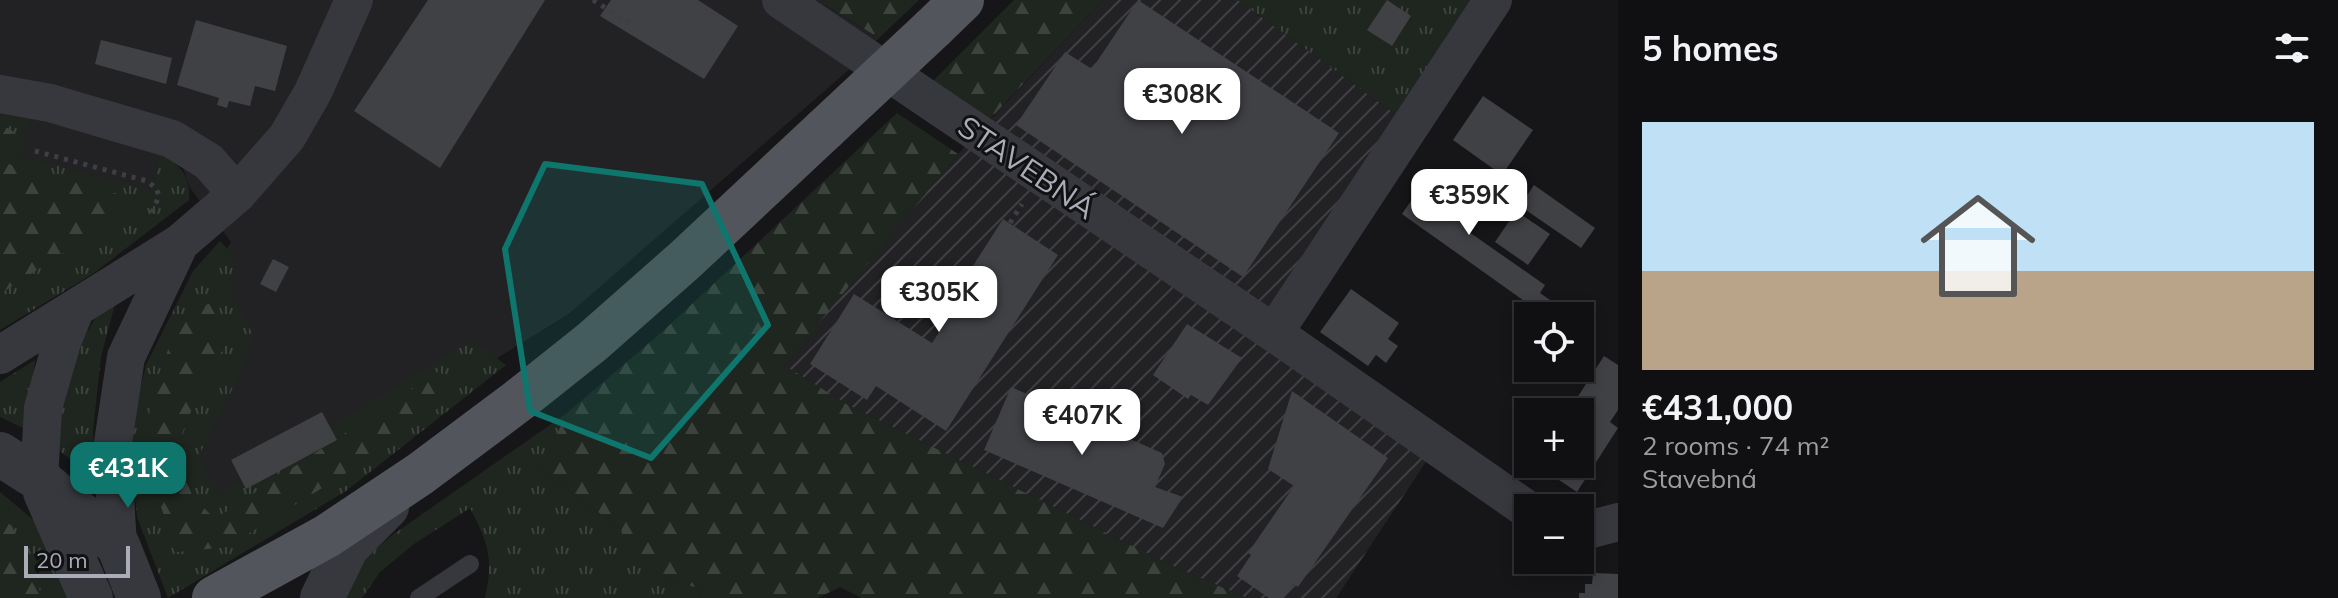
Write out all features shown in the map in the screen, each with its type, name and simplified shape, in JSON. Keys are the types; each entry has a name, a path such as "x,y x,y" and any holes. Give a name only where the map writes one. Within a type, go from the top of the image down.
{"main road":[{"path":"214,598 327,536 420,474 592,342 685,260 948,14"}],"street":[{"path":"0,355 180,243 237,194 287,137 313,92 354,0"},
{"name":"STAVEBNÁ","path":"781,0 1274,333 1514,500"},
{"path":"1274,333 1493,0"},
{"path":"0,94 50,103 172,139 209,162 237,194"},
{"path":"139,598 118,545 112,449 126,357 180,243"},
{"path":"75,310 62,342 43,408 39,479 91,598"},
{"path":"0,454 39,479 118,545"},
{"path":"322,598 347,547 420,474"},
{"path":"1594,528 1618,522"}],"lane":[{"path":"419,598 443,589 470,564"}],"path":[{"path":"593,0 627,22 629,18"},
{"path":"35,151 147,181 156,188 159,196 151,216 141,224"}],"highlighted area":[{"path":"545,164 702,184 768,325 651,458 530,411 505,249"}],"shaded area":[{"path":"0,0 829,0 825,5 879,38 852,67 570,313 204,540 157,455 191,307 231,242 190,188 183,168 161,154 150,191 20,156 31,112 0,106"},
{"path":"1103,0 1238,0 1402,119 1259,336 1431,454 1336,598 1247,598 1177,568 848,405 783,365 958,154"}],"green space":[{"path":"829,0 919,0 879,38 824,4"},
{"path":"1014,0 1103,0 987,122 932,82"},
{"path":"1238,0 1479,0 1402,119"},
{"path":"0,106 31,112 21,156 150,190 161,154 183,172 189,200 94,273 0,330"},
{"path":"897,113 958,154 784,365 848,405 1177,568 1247,598 862,598 840,587 818,598 700,598 698,588 660,578 628,561 621,529 540,469 567,413 663,331"},
{"path":"0,123 14,132 9,164 132,198 120,216 0,294"},
{"path":"220,241 234,256 230,295 251,331 247,360 197,459 222,493 472,340 506,365 346,491 168,598 137,517 129,434 146,365 193,271"},
{"path":"214,301 225,346 202,384 174,454 193,497 215,519 439,371 461,392 343,475 227,547 177,552 145,462 151,395 180,318"},
{"path":"115,304 101,357 93,430 94,479 60,451 58,403 76,350 101,309"},
{"path":"35,360 27,430 0,417 0,382"},
{"path":"567,413 540,469 621,529 660,578 698,588 700,598 485,598 488,551 470,508 414,544 380,572 362,598 336,598 352,570 391,536"},
{"path":"0,492 36,522 72,598 0,598"},
{"path":"0,517 12,526 40,591 39,598 0,598"}],"building":[{"path":"428,0 545,0 440,168 354,111"},
{"path":"611,0 698,0 738,26 704,79 600,16"},
{"path":"1138,0 1339,133 1243,277 1016,125 1065,52 1092,69"},
{"path":"1387,0 1411,16 1392,46 1367,30"},
{"path":"196,20 287,46 275,91 255,86 250,106 229,101 227,108 217,105 219,98 177,85"},
{"path":"101,40 172,58 166,84 95,64"},
{"path":"1483,96 1533,130 1502,175 1453,140"},
{"path":"1432,170 1479,202 1464,225 1471,230 1469,232 1545,285 1540,293 1553,302 1526,302 1402,214"},
{"path":"1534,185 1595,228 1581,248 1520,206"},
{"path":"1516,211 1550,234 1528,265 1495,242"},
{"path":"1003,219 1058,255 946,431 876,386 867,400 810,364 854,294 932,343 968,288 962,283"},
{"path":"273,259 289,267 276,292 260,284"},
{"path":"1351,289 1399,323 1388,339 1398,346 1386,363 1376,355 1368,366 1320,332"},
{"path":"1187,324 1242,358 1208,405 1191,395 1188,399 1153,375"},
{"path":"1604,356 1618,365 1618,410 1610,422 1618,428 1594,465 1594,398 1577,398 1587,382 1594,382 1594,372"},
{"path":"1011,387 1162,453 1165,464 1155,487 1183,497 1163,528 984,450"},
{"path":"1292,391 1388,458 1298,587 1294,584 1284,598 1269,598 1237,576 1251,555 1248,553 1294,486 1268,469"},
{"path":"322,412 337,440 246,489 231,460"},
{"path":"1556,478 1586,478 1577,492"},
{"path":"1594,573 1618,574 1618,598 1579,598 1579,593 1585,593 1585,584 1592,584"}]}
